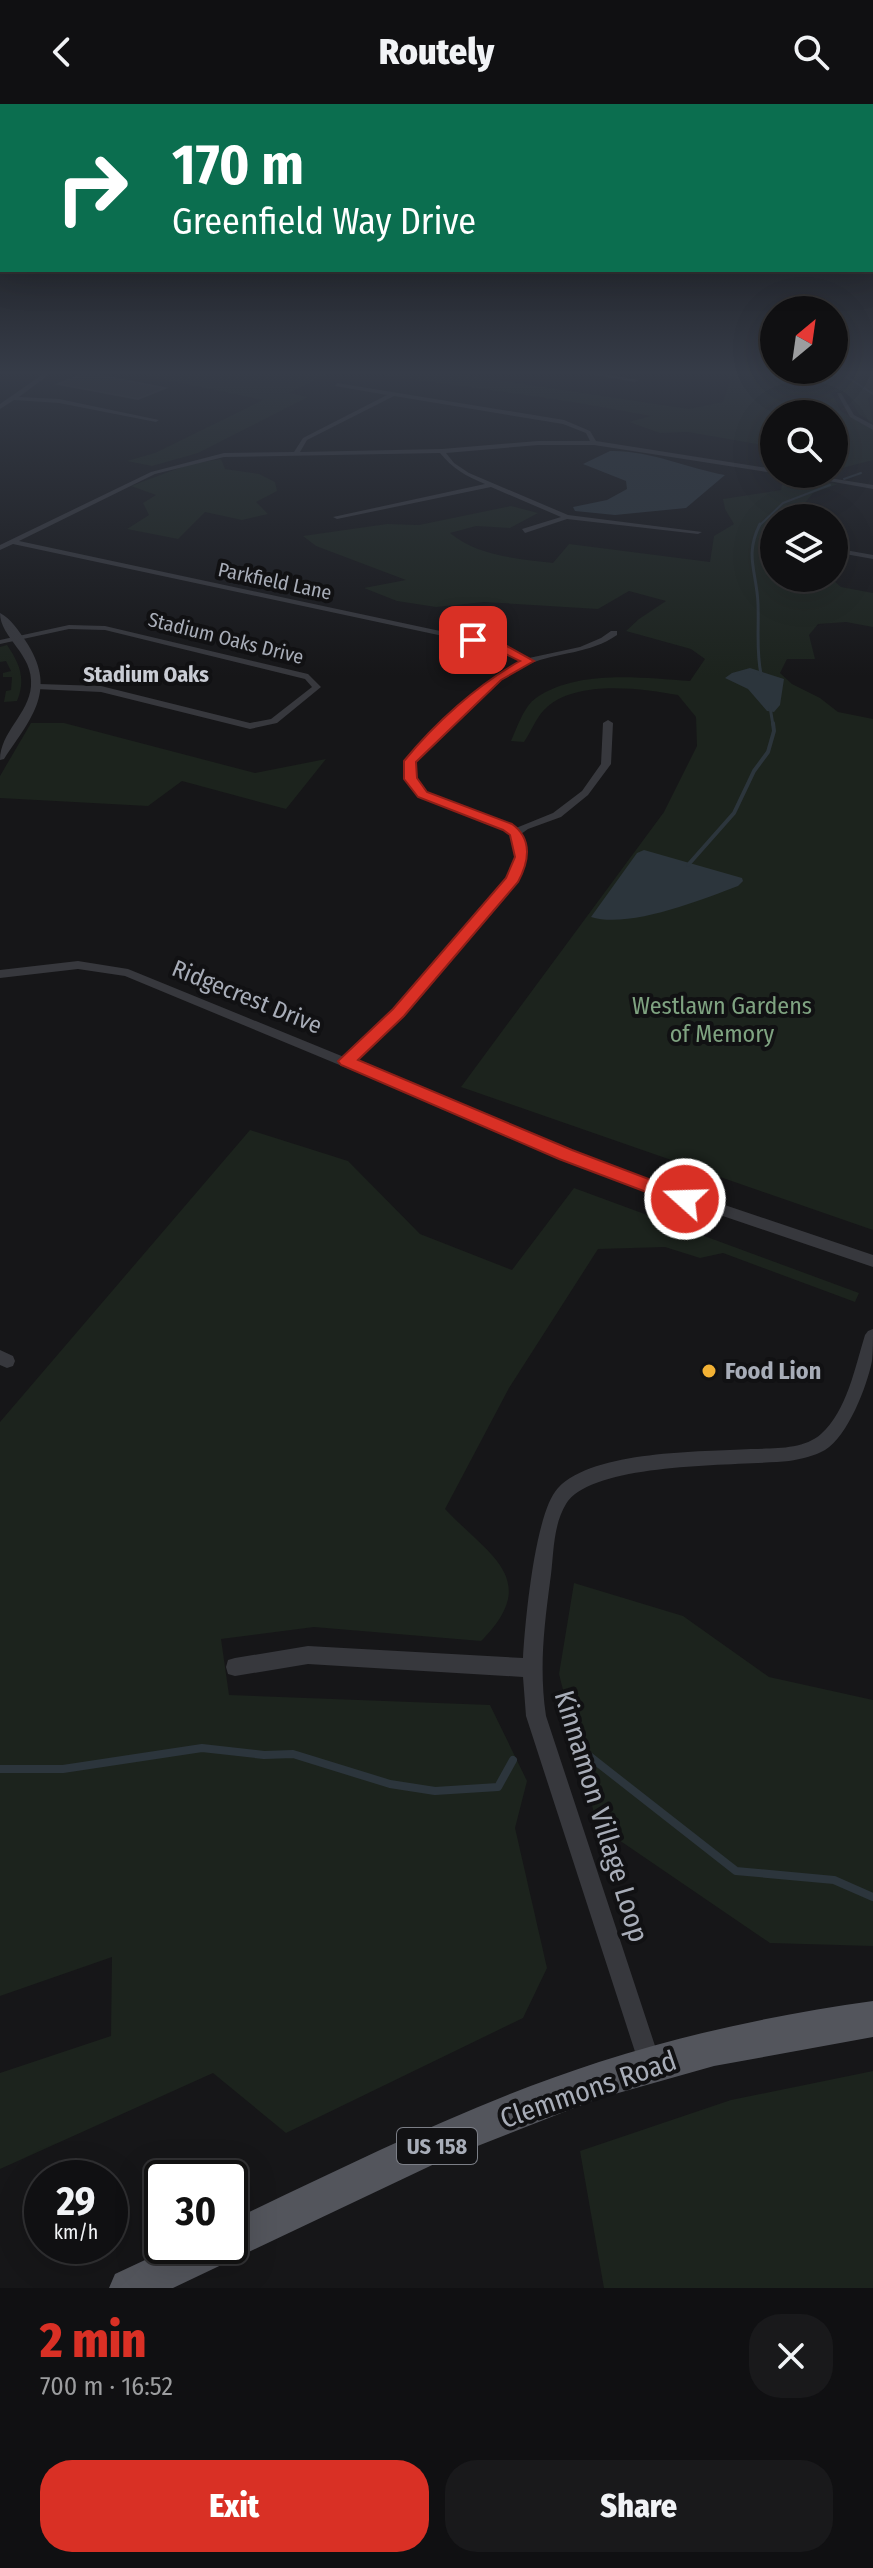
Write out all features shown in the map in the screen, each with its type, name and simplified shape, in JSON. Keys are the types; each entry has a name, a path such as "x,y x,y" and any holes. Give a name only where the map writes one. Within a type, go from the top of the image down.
{"main road":[{"name":"Clemmons Road","path":"248,2233 516,2111 650,2064 762,2037 873,2019"},
{"path":"129,2288 180,2264"}],"street":[{"path":"0,548 115,489 160,472"},
{"path":"463,472 567,517 698,532"},
{"path":"848,483 869,487 873,478"},
{"path":"337,517 490,485"},
{"path":"525,531 567,517"},
{"name":"Parkfield Lane","path":"12,542 473,640 501,648 528,661"},
{"path":"848,553 873,557"},
{"path":"0,616 38,669 39,687 20,726 0,756"},
{"name":"Stadium Oaks Drive","path":"18,638 69,627 105,628 308,677 317,687 274,721 250,726 101,689 39,687"},
{"path":"347,1061 398,1013 513,879 522,857 516,833 508,827 422,795 410,779 410,761 497,678 528,661 578,651 603,642 614,633"},
{"path":"0,642 18,638"},
{"path":"516,833 557,815 585,793 606,764 608,723"},
{"name":"Ridgecrest Drive","path":"0,974 78,965 111,968 347,1061 622,1176 873,1261"},
{"name":"Kinnamon Village Loop","path":"650,2064 536,1716 530,1668 547,1527 564,1492 584,1477 612,1467 786,1453 822,1443 836,1428 846,1409 873,1335"},
{"path":"235,1667 308,1655 530,1668"}],"green space":[{"path":"169,472 245,472 259,474 275,482 277,491 256,502 268,514 242,520 205,512 178,539 127,529 149,515 143,503 156,495 131,486"},
{"name":"Westlawn Gardens of Memory","path":"827,488 813,493 804,504 760,504 760,592 848,592 848,588 873,593 873,627 846,622 818,624 809,635 815,659 787,659 780,673 792,684 820,698 838,712 873,719 873,1230 461,1087 664,812 697,746 696,717 678,695 627,688 589,690 557,700 541,713 524,742 511,741 528,706 553,689 591,679 631,677 690,681 705,659 691,649 626,631 666,601 629,591 598,609 484,602 436,607 397,601 364,588 406,580 316,546 303,536 387,524 419,525 511,506 538,513 510,528 476,526 450,533 485,552 553,563 569,544 710,562 714,536 734,524 723,499 781,490"},
{"path":"7,645 18,665 21,686 17,701 4,702 6,691 11,690 12,677 3,677 3,673 11,671 6,661 0,662 0,647"},
{"path":"31,723 64,723 255,773 326,759 286,809 182,781 148,806 0,798 0,776"},
{"path":"250,1130 348,1161 420,1234 512,1270 574,1188 859,1293 855,1302 723,1253 700,1258 665,1247 598,1249 509,1388 445,1509 492,1555 508,1584 508,1601 499,1619 481,1641 314,1627 221,1639 229,1695 490,1705 527,1781 515,1828 547,1968 523,2018 286,2133 213,2073 0,2169 0,2073 111,2036 112,1957 0,1996 0,1422"},
{"path":"574,1583 683,1616 769,1677 873,1700 873,1946 770,1943 597,1825 559,1674"},
{"path":"873,2071 873,2288 604,2288 580,2151 731,2100"}],"shaded area":[{"path":"603,472 711,472 725,475 686,508 615,515 575,511 573,507 607,500 627,489 626,481"},
{"path":"750,668 784,679 780,705 774,712 767,711 748,689 725,678"},
{"path":"644,850 742,878 743,881 738,886 705,898 644,916 607,920 591,917 637,853"}],"waterway":[{"path":"848,478 861,473"},
{"path":"759,526 783,503 822,488"},
{"path":"759,526 752,555 761,674"},
{"path":"770,707 773,725"},
{"path":"688,865 734,813 754,771 768,752 773,723"},
{"path":"570,1741 736,1871 834,1880 873,1897"},
{"path":"0,1769 63,1769 202,1748 264,1755 293,1754 390,1784 435,1791 498,1787 513,1760"}],"place":[{"name":"Food Lion","path":"709,1371"}],"district":[{"name":"Stadium Oaks","path":"146,674"}],"route":[{"path":"473,640 501,648 528,661 497,678 433,737 410,761 410,779 422,795 508,827 516,833 522,857 513,879 494,902 398,1013 347,1061 566,1154 685,1199"}]}
